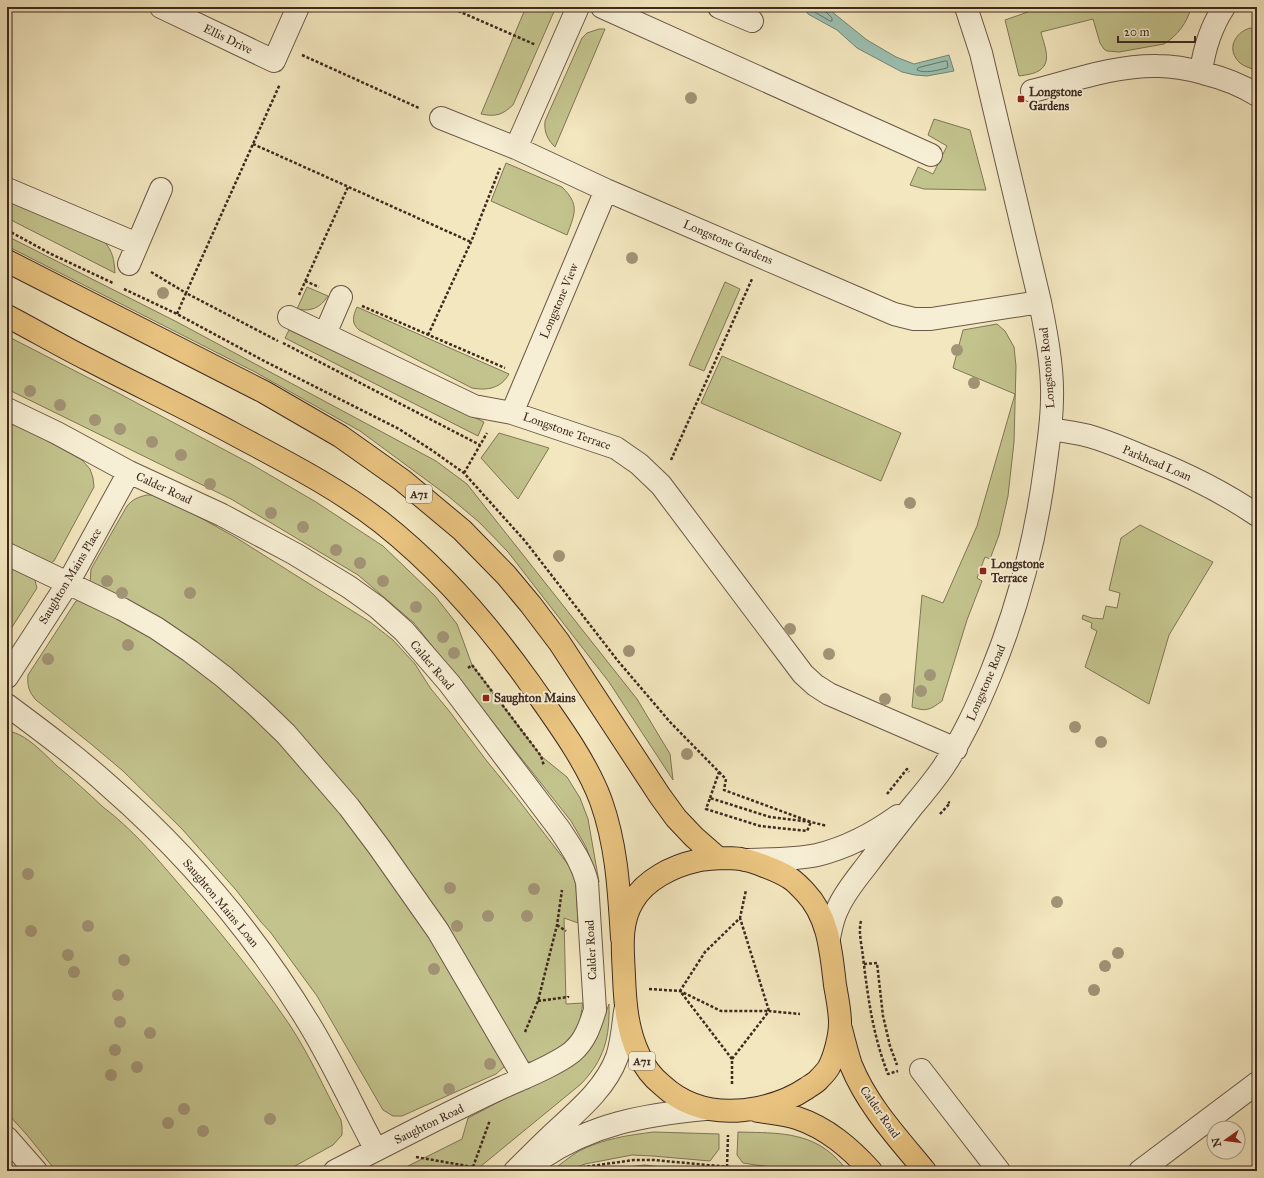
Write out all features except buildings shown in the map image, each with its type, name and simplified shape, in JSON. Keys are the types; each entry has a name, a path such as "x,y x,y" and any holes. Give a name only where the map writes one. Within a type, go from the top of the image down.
{"main road":[{"name":"A71","path":"7,261 264,392 340,436 402,480 462,530 506,575 559,642 676,818 694,837 718,858"},
{"name":"A71","path":"7,316 80,355 201,416 297,467 339,492 375,518 422,558 462,599 497,639 549,711 581,760 600,799 610,830 616,861 626,1004 632,1035 639,1056 652,1076 670,1093 687,1103 705,1109 725,1111 749,1110 777,1104 797,1095 818,1081 829,1067 836,1049 840,1024 829,938 821,914 806,893 788,877 766,867 743,860 718,858 697,860 677,867 659,876 645,887 633,900 626,915 622,938"},
{"name":"Calder Road","path":"840,1024 846,1051 860,1083 874,1107 925,1171"},
{"name":"A71","path":"749,1110 795,1117 815,1125 835,1137 856,1154 871,1171"}],"street":[{"name":"Ellis Drive","path":"161,7 278,70"},
{"path":"278,70 298,7"},
{"path":"516,148 578,7"},
{"path":"602,7 932,155"},
{"path":"719,7 752,21"},
{"name":"Longstone Road","path":"829,938 835,914 844,897 913,806 930,787 956,749 985,688 1001,649 1025,571 1035,528 1051,429 1052,396 1040,302 981,53 966,7"},
{"path":"1201,72 1202,60 1207,43 1215,22 1224,7"},
{"path":"1032,91 1099,74 1138,67 1156,66 1172,67 1218,76 1257,95"},
{"name":"Longstone Gardens","path":"441,118 516,148 606,190 904,317 914,319 931,319 1040,302"},
{"path":"7,189 132,256 161,189"},
{"name":"Longstone View","path":"506,412 527,378 606,190"},
{"path":"325,334 341,297"},
{"name":"Longstone Terrace","path":"289,317 474,406 506,412 616,448 640,464 660,485 809,680 829,694 956,749"},
{"name":"Calder Road","path":"7,409 57,433 129,472 222,515 295,554 349,587 377,607 404,631 449,683 560,830 576,854 584,870 587,882 595,1010 589,1029 582,1041 572,1052 524,1078"},
{"name":"Parkhead Loan","path":"1051,429 1072,432 1105,441 1166,466 1217,490 1239,502 1257,515"},
{"name":"Saughton Mains Place","path":"7,677 68,583 129,472"},
{"path":"7,554 122,608 156,628 224,677 258,706 286,734 349,807 438,931 524,1078"},
{"name":"Saughton Mains Loan","path":"7,706 77,758 110,786 177,851 230,912 254,942 311,1027 376,1150"},
{"name":"Longstone Road","path":"743,860 816,855 840,848 860,840 913,806"},
{"path":"515,1171 591,1098 603,1083 611,1070 622,1038 626,1004"},
{"path":"921,1070 999,1171"},
{"name":"Saughton Road","path":"335,1171 524,1078"},
{"path":"1140,1171 1257,1083"},
{"path":"520,1171 551,1151 582,1135 616,1123 653,1115 705,1109"},
{"path":"7,1138 36,1171"}],"path":[{"path":"449,7 558,54"},
{"path":"301,54 441,118"},
{"path":"177,314 253,144 278,70"},
{"path":"253,144 471,242"},
{"path":"428,335 471,242 503,160 516,148"},
{"path":"289,317 348,187"},
{"path":"7,230 51,254 113,284"},
{"path":"132,256 186,293 480,445"},
{"path":"660,485 762,257"},
{"path":"305,281 527,378"},
{"path":"120,287 177,314 266,362"},
{"path":"464,473 480,445 506,412"},
{"path":"885,795 906,769 950,803 936,819"},
{"path":"719,772 726,779 724,790 811,822 832,826"},
{"path":"714,785 706,809 760,826 807,831 811,822"},
{"path":"710,798 770,817 811,822"},
{"path":"746,890 740,918 770,1012"},
{"path":"861,917 860,924 864,964 874,1029 882,1059 888,1074 898,1071 883,1016 877,963 864,964"},
{"path":"680,991 705,952 740,918"},
{"path":"649,990 680,991 721,1011 800,1014"},
{"path":"680,991 732,1059 732,1084"},
{"path":"538,1001 568,997"},
{"path":"732,1059 770,1012"},
{"path":"727,1167 728,1135"},
{"path":"413,1156 473,1167 477,1171"},
{"path":"574,1171 584,1167 634,1160 654,1160 772,1171"}],"green space":[{"path":"526,7 556,7 513,105 505,111 495,115 481,114"},
{"path":"1042,7 1191,7 1185,23 1173,37 1164,44 1119,52 1107,51 1104,49 1100,43 1093,19 1041,32 1047,57 1044,66 1040,70 1030,74 1019,76 1005,20"},
{"path":"1250,28 1257,30 1257,71 1240,63 1233,53 1236,38 1244,30"},
{"path":"599,29 605,29 555,147 547,135 545,121 582,38 587,33"},
{"path":"934,119 970,130 986,190 924,189 910,185 918,167 933,174 947,146 928,135"},
{"path":"506,163 562,187 568,193 574,204 574,215 567,235 491,201"},
{"path":"7,201 104,241 112,256 115,273 7,218"},
{"path":"7,236 177,322 436,461 467,484 637,699 670,754 673,780 609,682 508,552 479,522 448,496 360,431 255,372 7,246"},
{"path":"725,282 740,289 704,371 689,365"},
{"path":"307,287 328,296 322,304 315,308 307,310 297,309"},
{"path":"357,307 509,374 502,383 489,389 472,388 359,330 354,322 354,313"},
{"path":"997,324 1005,331 1014,347 1016,366 1014,442 1008,496 999,535 990,559 985,557 977,578 982,581 967,620 942,701 931,708 924,710 912,707 922,595 943,603 977,526 1015,394 953,368 963,330"},
{"path":"289,330 484,422 478,436 285,338"},
{"path":"7,336 251,464 316,502 383,546 435,596 457,624 472,665 541,756 567,777 580,798 588,819 599,882 586,847 571,821 414,623 358,575 231,499 7,389"},
{"path":"722,356 901,433 881,481 701,403"},
{"path":"7,422 31,432 82,460 90,469 94,487 54,561 33,573 37,588 7,635"},
{"path":"499,433 549,448 518,499 481,458"},
{"path":"147,495 154,495 183,508 235,537 370,622 393,640 415,664 431,689 570,867 576,885 578,923 564,918 566,1004 583,1003 577,1028 568,1040 555,1051 540,1060 532,1062 524,1062 513,1059 496,1074 402,1116 393,1116 383,1110 317,996 271,933 236,890 182,829 123,771 36,700 29,689 28,675 76,601 93,598 90,583 91,569 127,506 136,499"},
{"path":"1140,525 1213,562 1169,635 1149,704 1085,667 1097,631 1091,628 1092,623 1082,619 1083,615 1103,619 1106,606 1117,608 1120,593 1109,590 1121,538"},
{"path":"7,731 28,740 133,833 207,917 263,987 296,1035 341,1120 342,1135 333,1145 286,1171 56,1171 7,1113"},
{"path":"609,1004 607,1038 600,1057 589,1075 581,1084 475,1171 398,1171 462,1139 468,1118 576,1061 597,1036"},
{"path":"654,1132 719,1134 719,1149 710,1161 632,1155 585,1164 566,1171 551,1171 579,1151 597,1143 625,1136"},
{"path":"738,1132 773,1133 796,1136 818,1144 831,1153 848,1171 801,1171 743,1163 737,1155"},
{"path":"645,1165 694,1171 592,1171"}],"water":[{"path":"803,7 826,7 867,40 896,57 914,64 949,55 954,71 927,76 902,72 857,48 837,30 808,14"}],"place":[{"name":"Longstone Gardens","path":"1021,99"},
{"name":"Longstone Terrace","path":"983,571"},
{"name":"Saughton Mains","path":"486,698"}]}
